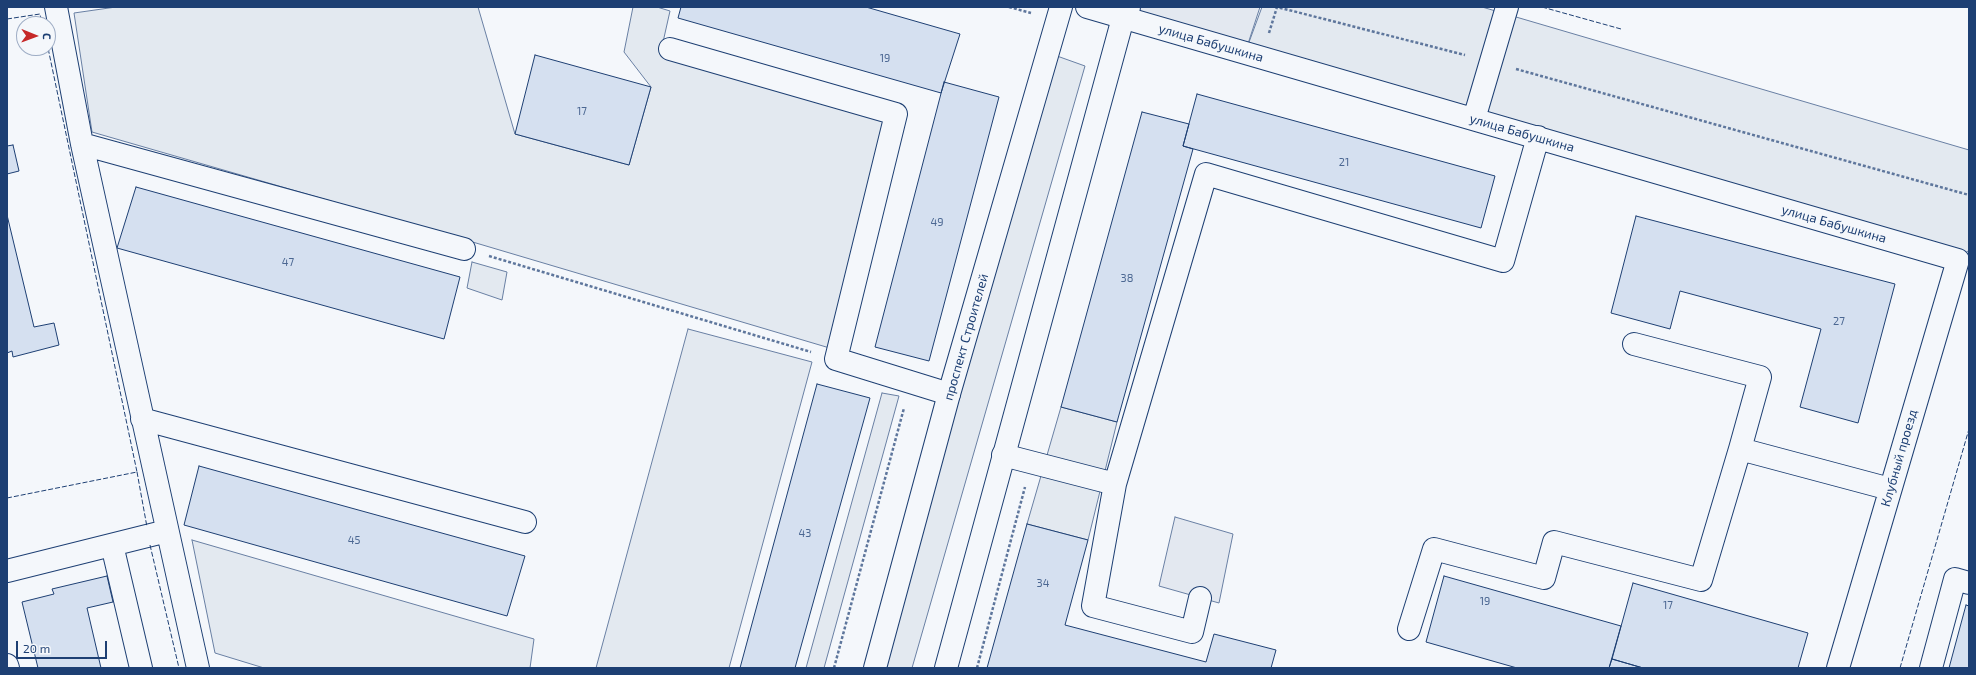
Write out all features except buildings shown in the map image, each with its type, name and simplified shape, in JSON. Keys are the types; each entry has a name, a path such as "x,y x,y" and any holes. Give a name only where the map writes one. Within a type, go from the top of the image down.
{"main road":[{"path":"56,7 82,144 198,668"},
{"name":"проспект Строителей","path":"875,668 950,394 1061,7"},
{"name":"улица Бабушкина","path":"1086,7 1126,12 1262,58 1964,258"},
{"path":"1474,119 1507,7"},
{"path":"946,668 1126,12"},
{"path":"670,48 896,114 836,359 950,394"},
{"path":"1200,598 1192,632 1093,606 1115,484 1206,174 1503,261 1538,137"},
{"path":"82,144 464,248"},
{"name":"Клубный проезд","path":"1838,668 1890,489 1964,258"},
{"path":"1409,629 1434,549 1544,578 1554,542 1701,580 1760,377 1634,344"},
{"path":"142,419 525,522"},
{"path":"1740,449 1890,489"},
{"path":"1004,455 1115,484"},
{"path":"7,571 167,531"},
{"path":"112,545 142,668"},
{"path":"1931,668 1955,579 1969,583"}],"path":[{"path":"1262,58 1276,7 1491,62 1969,195"},
{"path":"464,248 836,359"},
{"path":"834,668 911,382"},
{"path":"977,668 1032,462"}],"shaded area":[{"path":"116,7 478,7 515,134 629,165 651,87 624,52 633,7 657,7 670,11 661,51 887,120 833,349 476,243 92,132 74,13"},
{"path":"1087,7 1260,7 1245,53"},
{"path":"1262,7 1482,7 1969,150 1969,250 1958,260 1245,53"},
{"path":"1057,56 1085,66 912,668 884,668 987,294"},
{"path":"472,262 507,272 502,300 467,288"},
{"path":"688,329 812,362 729,668 596,668"},
{"path":"882,393 899,396 824,668 806,668"},
{"path":"1061,407 1117,422 1088,540 1027,524"},
{"path":"1175,517 1233,534 1219,603 1159,586"},
{"path":"192,540 534,639 530,668 264,668 215,653"}],"fence":[{"path":"1542,7 1621,29"},
{"path":"27,16 40,14 40,16"},
{"path":"7,19 16,18"},
{"path":"7,498 137,472 50,56"},
{"path":"1900,668 1969,429"},
{"path":"137,472 147,527"},
{"path":"150,545 179,668"}]}
